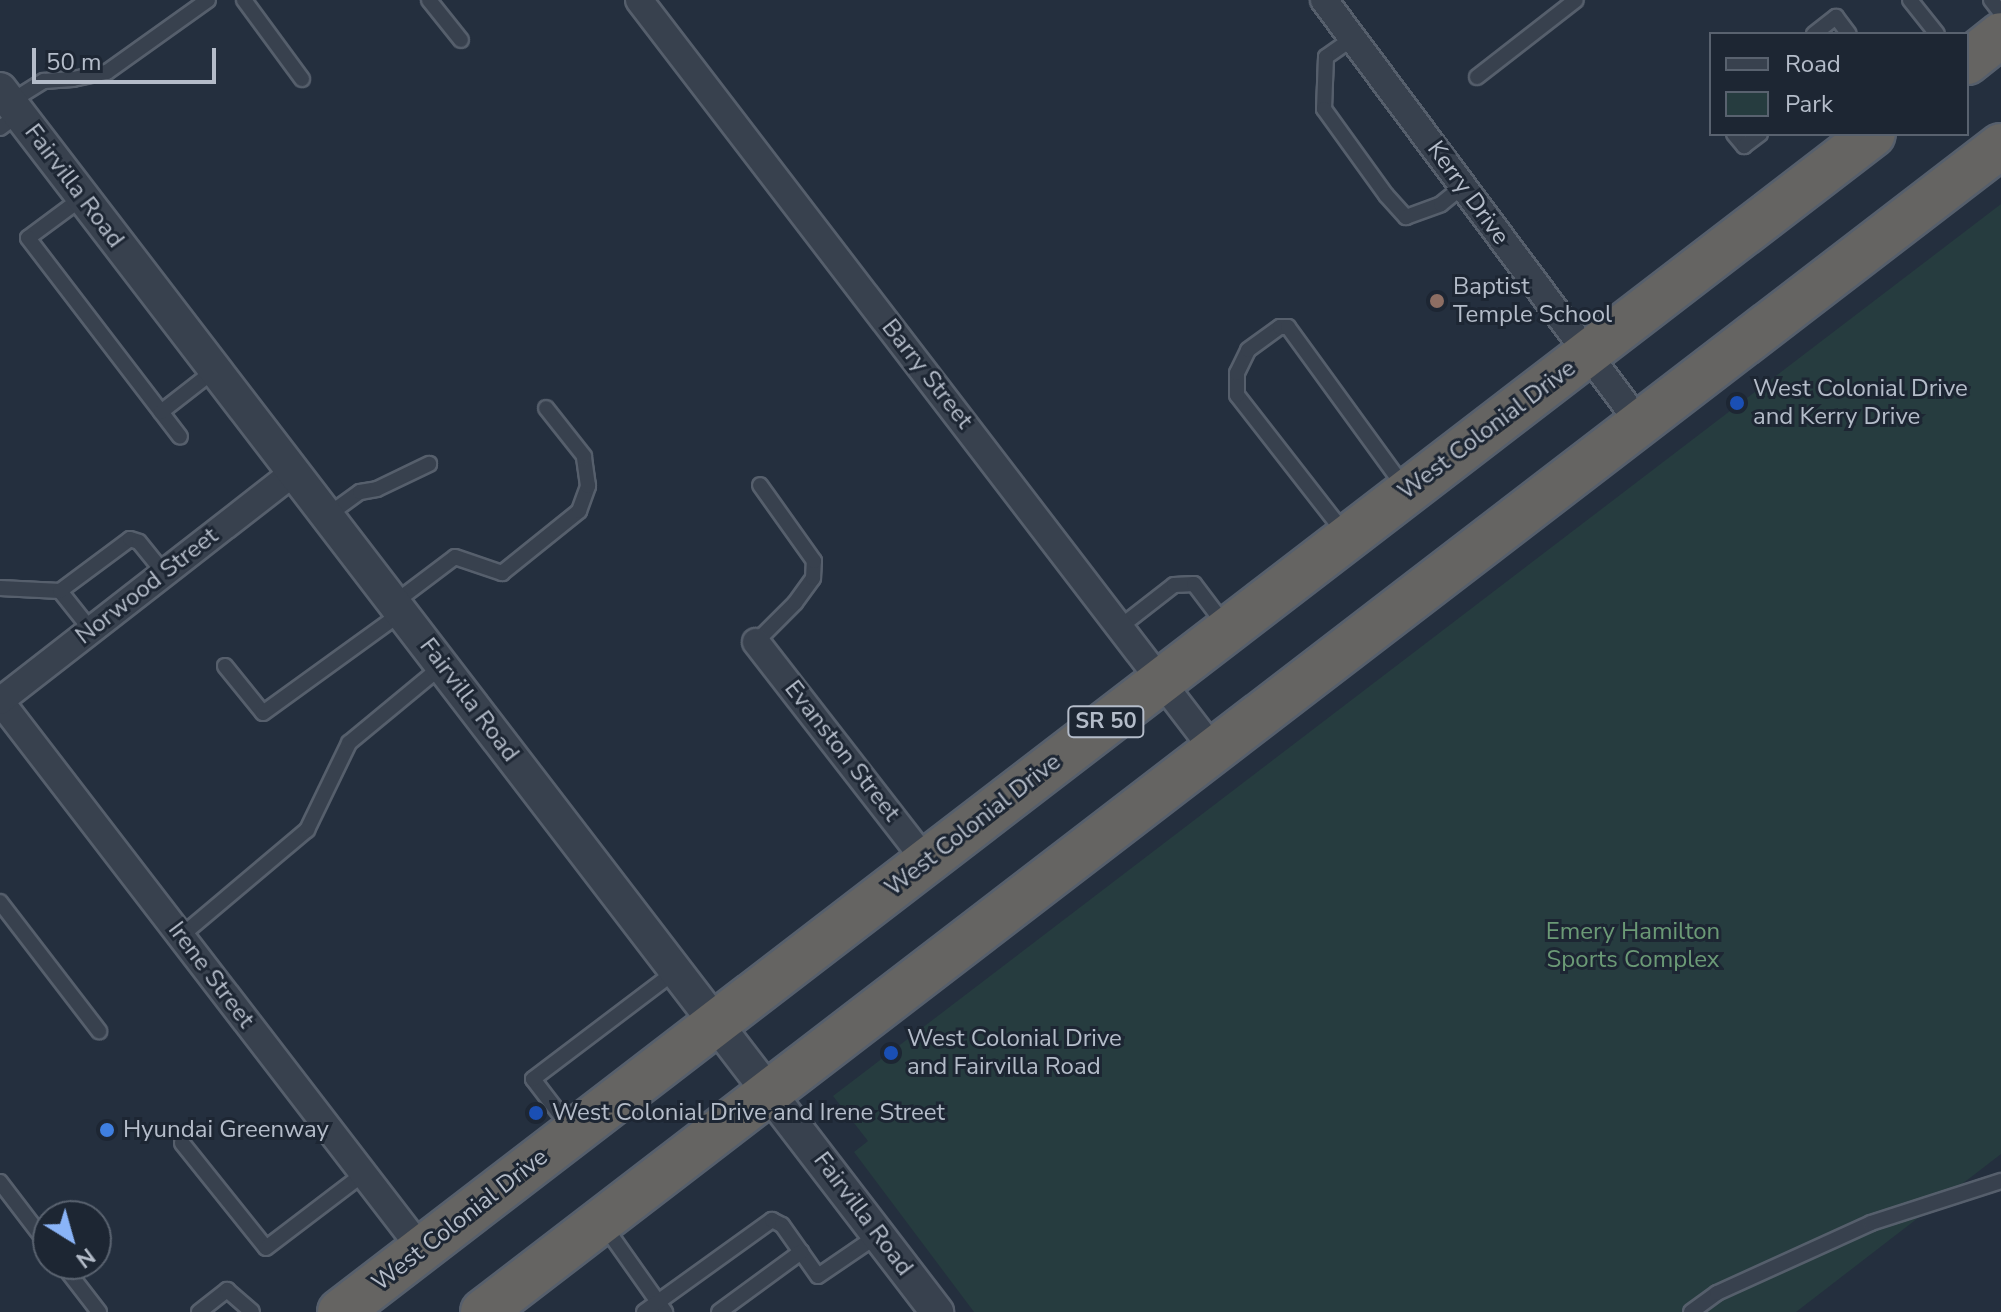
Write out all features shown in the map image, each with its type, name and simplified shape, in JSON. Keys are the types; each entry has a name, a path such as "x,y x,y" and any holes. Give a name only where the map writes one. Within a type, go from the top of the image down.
{"highway":[{"path":"1969,60 2001,35"},
{"name":"West Colonial Drive","path":"340,1312 1228,629 1337,522 1396,476 1587,354 1870,136"},
{"path":"483,1312 2001,146"}],"street":[{"name":"Barry Street","path":"639,0 1213,749"},
{"name":"Kerry Drive","path":"1324,0 1640,424"},
{"name":"Fairvilla Road","path":"7,108 216,369 937,1312"},
{"name":"Norwood Street","path":"0,701 294,472"},
{"name":"Evanston Street","path":"756,642 926,861"},
{"name":"Irene Street","path":"0,701 422,1250"}],"lane":[{"path":"7,108 44,81 107,72 208,0"},
{"path":"244,0 302,79"},
{"path":"429,0 461,40"},
{"path":"1477,77 1576,0"},
{"path":"1910,0 1935,32"},
{"path":"1991,0 2001,13"},
{"path":"1817,32 1836,17 1847,32"},
{"path":"1353,38 1326,57 1324,109 1386,195 1406,217 1441,204 1463,186"},
{"path":"1736,136 1744,146 1757,136"},
{"path":"82,198 28,238 180,437"},
{"path":"1337,522 1237,395 1237,373 1248,350 1280,327 1288,327 1396,476"},
{"path":"161,412 216,369"},
{"path":"225,666 263,713 398,608 455,557 502,573 579,511 588,486 584,456 546,408"},
{"path":"328,515 360,492 377,489 429,464"},
{"path":"756,642 795,603 813,578 814,561 760,485"},
{"path":"0,588 60,591 130,539 139,542 164,573"},
{"path":"1120,627 1174,585 1194,584 1228,629"},
{"path":"60,591 91,630"},
{"path":"181,936 307,830 349,743 442,666"},
{"path":"0,902 99,1031"},
{"path":"574,1132 533,1079 676,971"},
{"path":"182,1143 266,1248 363,1174"},
{"path":"1691,1312 1717,1293 1871,1223 2001,1181"},
{"path":"0,1182 32,1224"},
{"path":"644,1312 662,1307 772,1220 782,1225 822,1276 878,1235"},
{"path":"601,1221 662,1307"},
{"path":"719,1312 801,1252"},
{"path":"74,1280 99,1312"},
{"path":"199,1312 227,1290 252,1312"}],"green space":[{"name":"Emery Hamilton Sports Complex","path":"2001,204 2001,1154 1796,1312 974,1312 854,1152 868,1141 833,1096"}],"place":[{"name":"Baptist Temple School","path":"1437,301"},
{"name":"West Colonial Drive and Kerry Drive","path":"1737,403"},
{"name":"West Colonial Drive and Fairvilla Road","path":"891,1053"},
{"name":"West Colonial Drive and Irene Street","path":"536,1113"},
{"name":"Hyundai Greenway","path":"107,1130"}]}
